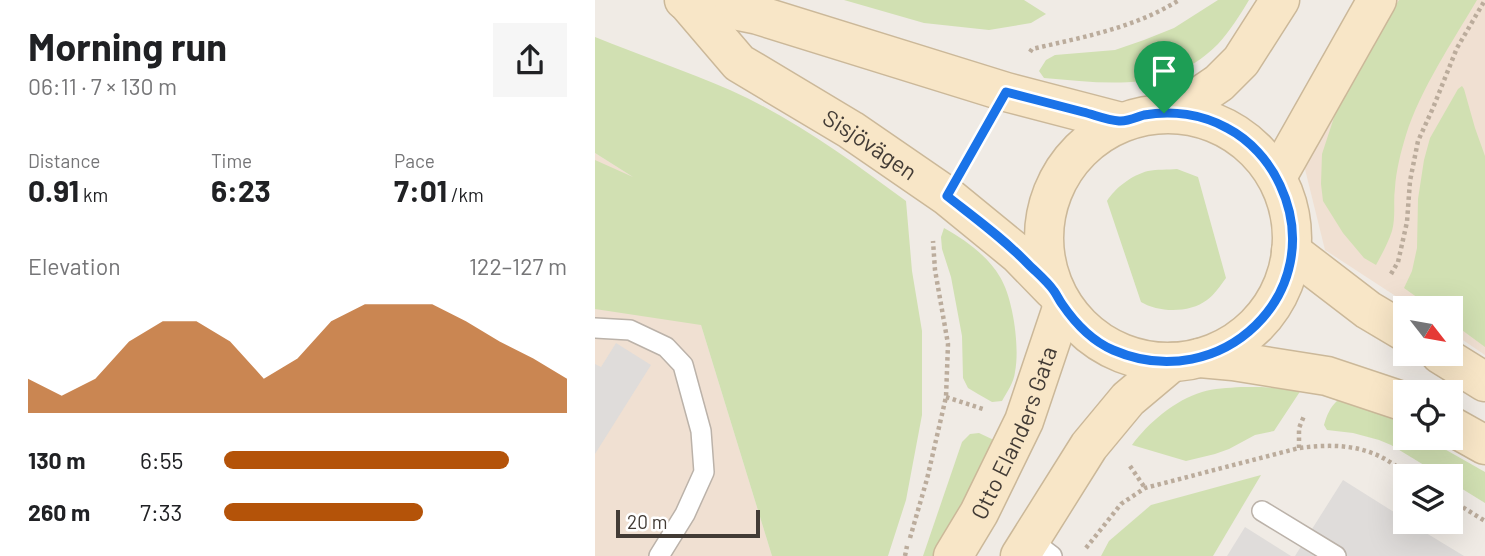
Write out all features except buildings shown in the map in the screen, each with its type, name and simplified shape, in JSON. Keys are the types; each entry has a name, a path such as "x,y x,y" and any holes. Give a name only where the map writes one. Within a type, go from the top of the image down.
{"street":[{"name":"Sisjövägen","path":"685,0 758,15 1006,92 1121,122"},
{"name":"Sisjövägen","path":"685,0 739,63 852,130 947,196 1018,254 1059,298"},
{"name":"Otto Elanders Gata","path":"1175,113 1219,83 1241,61 1280,0"},
{"path":"1277,177 1377,0"},
{"name":"Otto Elanders Gata","path":"1175,113 1210,120 1234,132 1255,149 1277,177 1285,195 1290,213 1291,251 1282,287 1262,319 1248,332 1217,352 1186,360 1151,361 1109,348 1076,322 1059,298 1048,272 1043,232 1052,192 1061,174 1095,137 1121,122 1153,114 1175,113"},
{"path":"1291,251 1368,310 1393,325"},
{"name":"Otto Elanders Gata","path":"953,556 979,513 1024,421 1059,298"},
{"name":"Otto Elanders Gata","path":"1034,551 1089,446 1128,399 1186,360"},
{"path":"1186,360 1233,361 1327,376 1393,398"},
{"path":"1459,366 1485,382"},
{"path":"1463,433 1485,445"}],"lane":[{"path":"595,328 629,330 666,347 683,365 701,431 704,472 685,514 659,556"},
{"path":"1262,511 1336,556"}],"path":[{"path":"905,556 946,397 949,344 935,270 932,223 1032,49 1123,27 1160,12 1179,0"},
{"path":"1368,310 1398,262 1407,222 1410,181 1418,141 1457,48 1485,1"},
{"path":"1299,448 1299,428 1312,398 1327,376"},
{"path":"1080,556 1121,504 1145,488 1299,448 1352,447 1374,454 1393,465"},
{"path":"1463,507 1485,521"}],"shaded area":[{"path":"1388,0 1485,0 1485,355 1463,340 1463,296 1396,296 1325,250 1301,153"},
{"path":"595,153 641,182 701,325 772,556 595,556"},
{"path":"616,343 651,365 595,454 595,364 601,367"},
{"path":"1343,480 1393,511 1393,534 1428,534 1464,556 1295,556"},
{"path":"1245,527 1291,556 1227,556"}],"green space":[{"path":"844,0 1024,0 1046,14 1031,23 989,30 924,23"},
{"path":"1218,0 1249,0 1218,44 1199,60 1179,71 1136,82 1113,83 1044,78 1039,71 1046,60 1055,55 1115,50 1144,40 1174,28"},
{"path":"1399,0 1477,0 1438,66 1412,118 1398,168 1392,231 1376,265 1364,258 1343,233 1323,201 1322,154 1340,99"},
{"path":"595,37 713,83 776,113 864,170 906,201 912,271 922,331 922,415 906,500 888,556 772,556 701,325 595,309 595,160 633,177 595,153"},
{"path":"1462,86 1464,89 1485,156 1485,347 1463,331 1463,296 1415,296 1404,288 1412,271 1417,248 1418,199 1424,160 1430,138"},
{"path":"1177,169 1198,177 1226,278 1213,295 1200,304 1165,310 1141,302 1107,201 1119,187 1142,173"},
{"path":"944,228 989,262 1000,277 1009,297 1017,350 1013,379 1002,401 992,402 978,394 968,388 963,378 962,336 951,277 942,249 941,237"},
{"path":"1241,387 1301,390 1274,431 1255,435 1215,454 1186,461 1132,445 1172,406 1207,391"},
{"path":"1338,400 1374,409 1393,419 1393,446 1353,433 1327,430 1324,425 1331,408"},
{"path":"979,433 996,441 937,556 923,556 962,442 970,434"},
{"path":"1399,450 1446,450 1485,472 1485,503 1463,489 1463,464 1422,464"},
{"path":"1261,475 1213,556 1101,556 1109,541 1151,505"}],"route":[{"path":"1006,92 1121,122 1164,113 1210,120 1242,137 1255,149 1277,177 1290,213 1292,232 1288,270 1273,304 1262,319 1233,343 1217,352 1200,358 1172,362 1130,356 1109,348 1091,336 1076,322 1055,291 1018,254 947,196 1006,92"}]}
